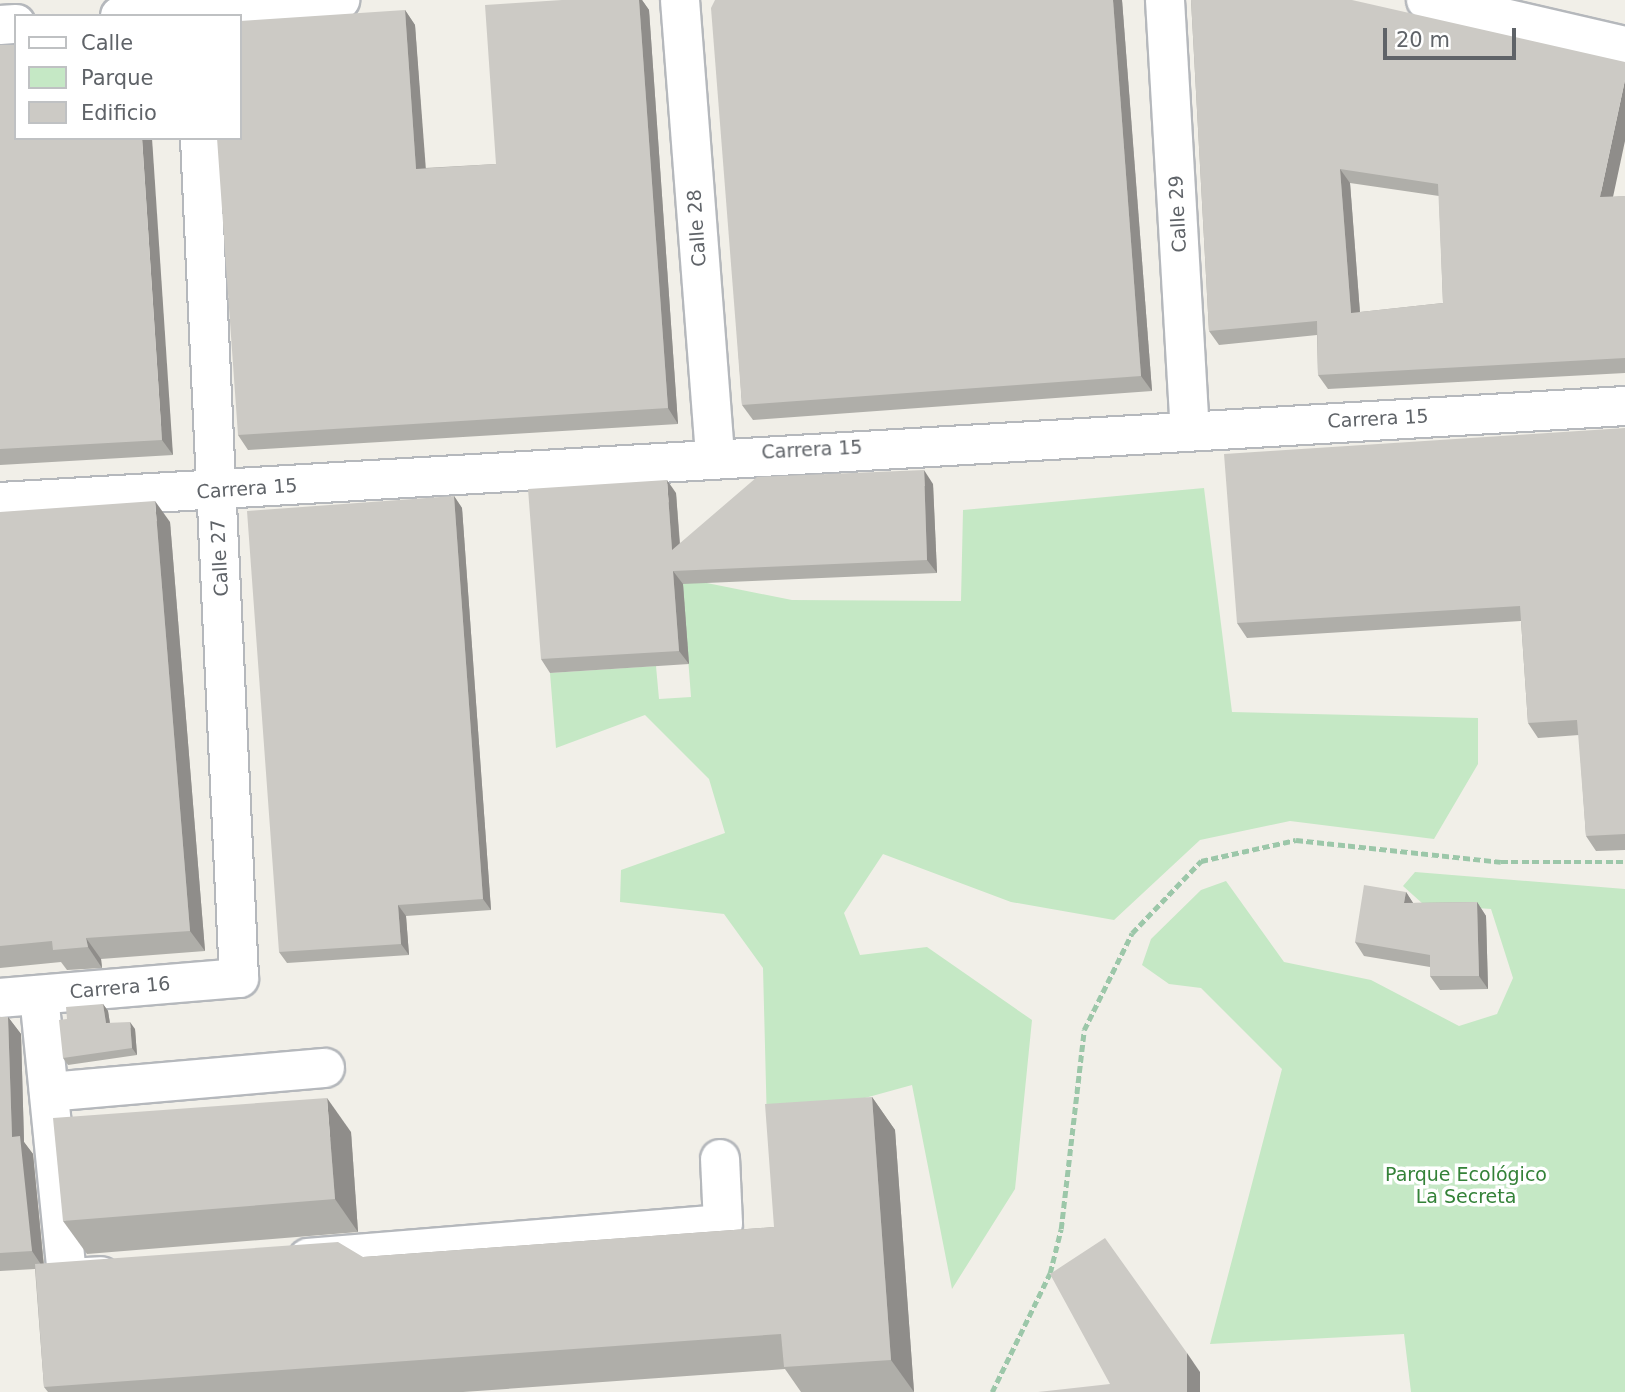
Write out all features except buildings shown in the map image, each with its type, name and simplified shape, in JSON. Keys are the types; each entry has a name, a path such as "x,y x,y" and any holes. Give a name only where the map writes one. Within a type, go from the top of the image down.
{"street":[{"path":"141,14 340,0"},
{"name":"Calle 28","path":"680,0 715,456"},
{"name":"Calle 29","path":"1165,0 1191,429"},
{"path":"1426,0 1625,46"},
{"name":"Calle 27","path":"201,140 239,978"},
{"name":"Carrera 15","path":"0,502 218,491 715,456 1625,406"},
{"name":"Carrera 16","path":"0,998 239,978"},
{"path":"39,995 66,1278 135,1273"},
{"path":"48,1091 325,1068"},
{"path":"272,1261 723,1224 720,1159"}],"path":[{"path":"992,1392 1050,1273 1084,1030 1132,933 1201,861 1296,840 1501,862 1625,862"}],"green space":[{"path":"1204,488 1232,712 1478,718 1478,764 1434,839 1290,821 1200,840 1114,920 1011,902 883,854 844,913 860,955 927,947 1032,1020 1015,1189 952,1289 912,1085 767,1125 763,968 724,914 620,902 621,870 725,833 709,779 645,715 556,748 550,673 656,666 659,699 691,697 682,578 792,600 961,601 963,510"},
{"name":"Parque Ecológico La Secreta","path":"1415,872 1625,889 1625,1392 1411,1392 1404,1334 1210,1344 1282,1069 1201,988 1169,984 1142,965 1151,939 1201,890 1226,881 1284,962 1371,980 1459,1026 1497,1014 1513,978 1491,909 1423,904 1403,886"}]}
